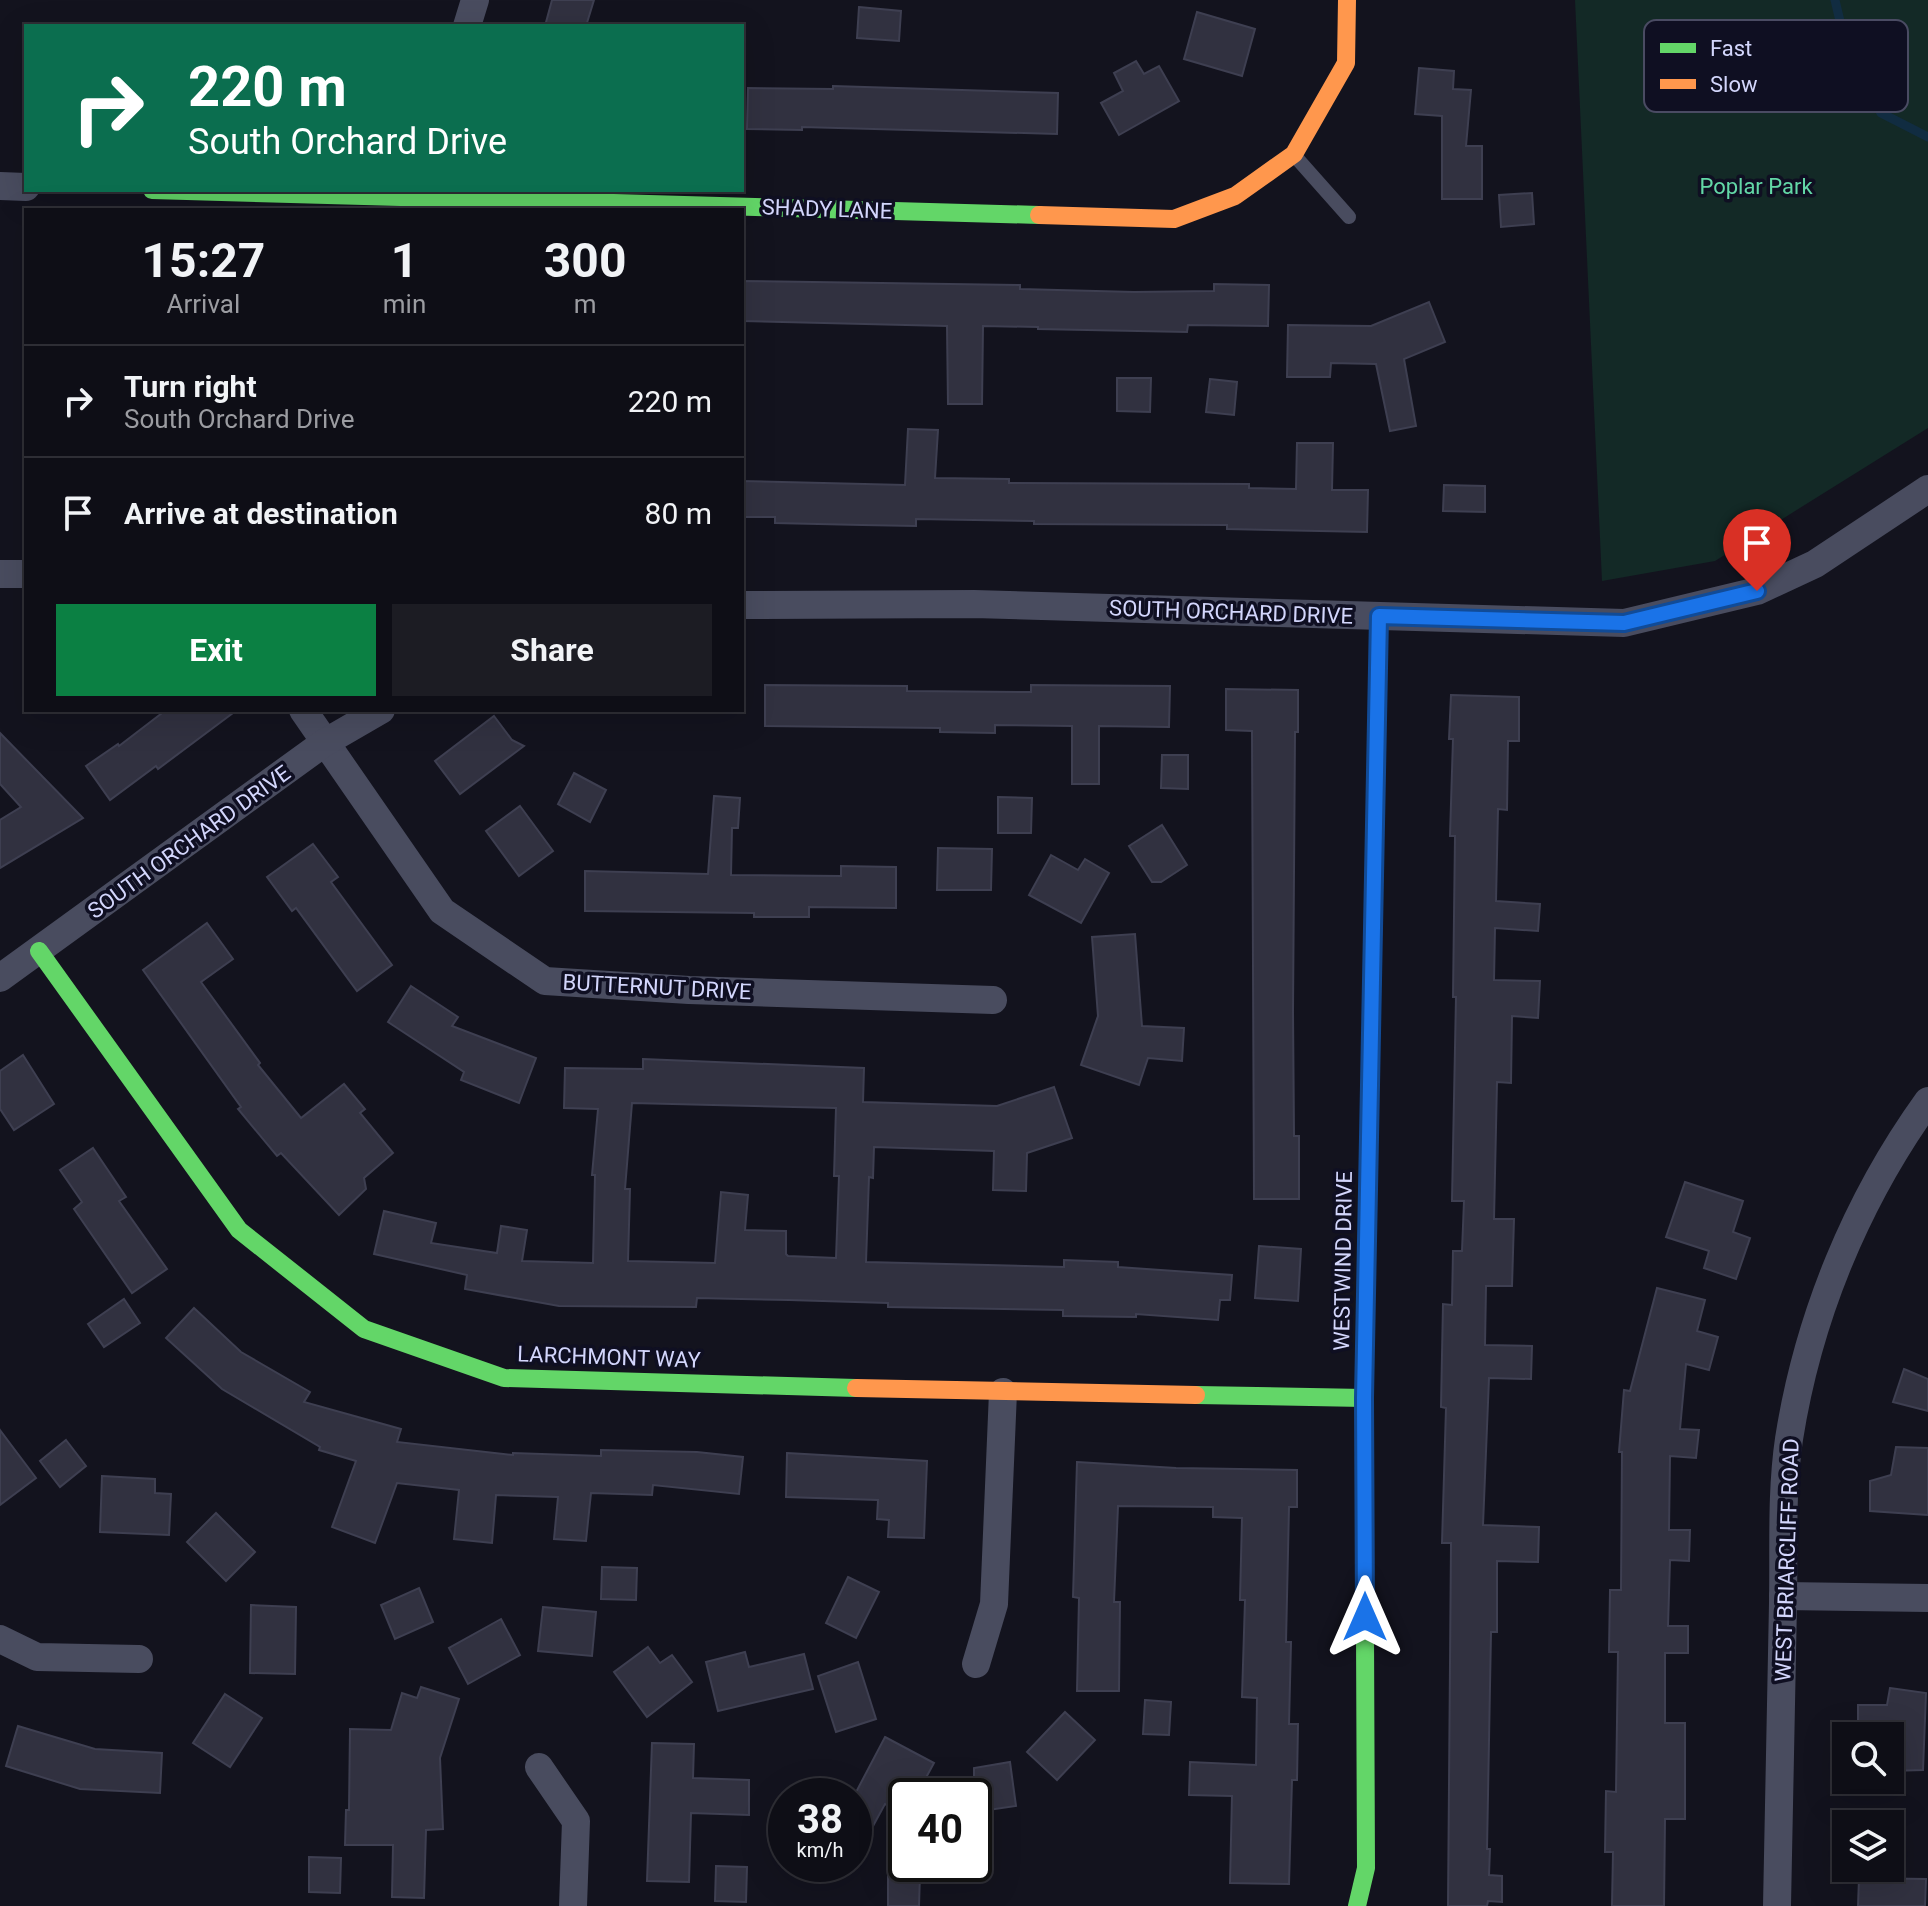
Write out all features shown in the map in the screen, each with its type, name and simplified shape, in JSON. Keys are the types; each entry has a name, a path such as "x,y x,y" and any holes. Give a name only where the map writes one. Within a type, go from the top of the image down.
{"street":[{"path":"468,24 475,0"},
{"path":"1294,154 1346,63 1347,0"},
{"name":"SHADY LANE","path":"302,192 453,194 1174,219 1235,196 1294,154"},
{"path":"0,186 24,187"},
{"name":"SOUTH ORCHARD DRIVE","path":"744,605 974,604 1624,623 1757,591 1815,564 1928,489"},
{"path":"0,574 24,574"},
{"name":"WESTWIND DRIVE","path":"1357,1906 1366,1868 1364,1398 1379,616"},
{"name":"BUTTERNUT DRIVE","path":"304,712 442,911 545,981 689,990 993,1000"},
{"name":"SOUTH ORCHARD DRIVE","path":"0,978 324,743 378,712"},
{"name":"LARCHMONT WAY","path":"39,951 239,1230 364,1329 504,1378 1364,1398"},
{"name":"WEST BRIARCLIFF ROAD","path":"1777,1906 1789,1441 1813,1332 1849,1236 1894,1148 1928,1101"},
{"path":"976,1664 994,1604 1003,1392"},
{"path":"1783,1596 1928,1598"},
{"path":"0,1639 37,1657 139,1659"},
{"path":"539,1767 576,1821 573,1906"}],"lane":[{"path":"1294,154 1349,217"}],"green space":[{"name":"Poplar Park","path":"1575,0 1928,0 1928,428 1715,561 1602,581"}],"building":[{"path":"552,0 594,0 587,24 546,24"},
{"path":"859,7 901,11 899,41 857,38"},
{"path":"1197,12 1255,29 1242,76 1184,59"},
{"path":"1136,61 1144,74 1159,66 1179,101 1119,135 1101,103 1123,91 1114,73"},
{"path":"1419,68 1454,71 1453,89 1471,90 1466,146 1482,146 1482,199 1442,199 1442,116 1415,114"},
{"path":"833,86 1058,93 1057,134 802,127 802,130 747,129 748,88 833,89"},
{"path":"1532,193 1534,224 1501,227 1499,195"},
{"path":"744,281 1020,285 1020,289 1134,292 1214,291 1214,284 1269,285 1268,326 1188,325 1187,332 983,326 982,404 948,404 947,326 744,321"},
{"path":"1429,302 1445,342 1404,359 1416,426 1390,431 1376,364 1331,363 1330,377 1287,377 1288,325 1371,326"},
{"path":"1117,378 1151,378 1150,412 1117,411"},
{"path":"1210,379 1237,382 1234,415 1206,412"},
{"path":"908,429 938,430 935,478 1009,479 1009,483 1249,484 1249,488 1296,489 1297,443 1333,443 1332,490 1368,490 1367,532 1227,529 1227,525 1034,524 1034,521 916,519 916,526 775,523 775,517 744,517 744,481 905,485"},
{"path":"1444,485 1485,486 1485,512 1443,511"},
{"path":"765,685 907,686 907,691 1031,692 1031,685 1170,686 1169,727 1099,726 1099,784 1072,784 1072,726 995,725 995,733 940,732 940,728 765,726"},
{"path":"1226,689 1298,690 1293,1012 1294,1136 1299,1136 1299,1199 1254,1199 1252,731 1226,730"},
{"path":"1451,695 1519,697 1519,741 1508,741 1507,810 1498,809 1496,901 1540,904 1538,931 1495,928 1494,980 1540,981 1538,1018 1512,1016 1511,1083 1497,1082 1494,1219 1514,1219 1512,1286 1486,1286 1485,1345 1532,1346 1531,1379 1489,1378 1483,1525 1539,1527 1538,1562 1497,1561 1497,1632 1491,1632 1487,1849 1490,1849 1489,1875 1502,1876 1502,1902 1488,1901 1487,1906 1448,1906 1451,1543 1442,1543 1446,1408 1441,1407 1443,1304 1452,1305 1453,1251 1462,1251 1464,1201 1452,1201 1456,997 1453,997 1455,836 1450,836"},
{"path":"163,712 234,712 158,769 156,766 110,800 86,766 119,746"},
{"path":"494,716 512,740 524,746 460,794 435,761"},
{"path":"0,733 83,818 0,868 0,820 21,807 0,784"},
{"path":"1162,755 1188,755 1188,789 1161,788"},
{"path":"574,773 606,790 590,822 558,804"},
{"path":"714,796 740,798 738,828 732,828 731,875 841,876 841,866 896,867 896,908 809,907 809,917 754,917 754,913 585,911 585,871 708,874"},
{"path":"998,797 1032,798 1031,833 998,833"},
{"path":"520,806 553,851 519,876 486,831"},
{"path":"1162,825 1187,865 1161,882 1152,882 1129,846"},
{"path":"313,844 338,877 331,882 392,965 357,991 296,908 292,911 267,877"},
{"path":"938,848 992,849 991,890 937,890"},
{"path":"1051,855 1078,870 1085,859 1109,873 1081,923 1029,895"},
{"path":"207,923 233,959 201,982 260,1063 258,1065 301,1118 344,1084 365,1109 360,1113 393,1153 364,1178 366,1189 339,1215 281,1153 277,1156 238,1109 241,1107 143,970"},
{"path":"1135,934 1142,1026 1184,1028 1182,1061 1148,1058 1139,1085 1081,1065 1098,1016 1092,937"},
{"path":"411,986 458,1017 452,1026 536,1058 519,1103 461,1080 464,1072 388,1022"},
{"path":"23,1055 54,1104 14,1130 0,1109 0,1071"},
{"path":"643,1059 864,1068 863,1102 997,1106 1054,1087 1072,1138 1027,1153 1026,1191 993,1190 994,1151 874,1147 873,1178 869,1177 866,1262 1064,1267 1064,1260 1118,1262 1118,1267 1232,1275 1230,1300 1220,1300 1218,1320 1136,1314 1136,1317 1063,1316 1063,1310 888,1307 888,1303 697,1298 696,1307 559,1306 465,1289 467,1275 374,1254 384,1211 436,1223 431,1243 497,1253 501,1226 527,1230 522,1261 593,1263 595,1175 592,1175 598,1109 564,1108 565,1068 643,1069","holes":["632,1103 836,1108 834,1176 839,1176 836,1258 788,1256 786,1231 745,1230 748,1195 721,1192 715,1263 628,1261 630,1189 625,1189"]},
{"path":"93,1148 126,1197 119,1201 167,1269 132,1293 74,1209 82,1202 60,1170"},
{"path":"1685,1182 1743,1201 1733,1232 1750,1238 1736,1279 1704,1268 1709,1251 1666,1237"},
{"path":"1259,1246 1301,1249 1298,1301 1255,1298"},
{"path":"1657,1288 1705,1300 1697,1331 1718,1337 1709,1370 1686,1364 1680,1429 1699,1430 1696,1458 1670,1456 1669,1530 1690,1530 1689,1561 1670,1560 1668,1626 1688,1626 1688,1653 1665,1653 1665,1723 1685,1723 1685,1819 1665,1819 1664,1906 1612,1906 1613,1852 1605,1852 1606,1791 1616,1792 1618,1652 1609,1652 1610,1590 1621,1590 1622,1452 1619,1452 1624,1390 1630,1391"},
{"path":"124,1299 140,1323 104,1347 88,1324"},
{"path":"194,1308 241,1352 310,1392 304,1402 401,1429 397,1442 513,1455 601,1456 601,1450 697,1452 743,1457 739,1494 653,1485 652,1495 591,1493 586,1541 554,1539 558,1497 496,1495 492,1543 454,1539 459,1490 397,1483 375,1543 332,1527 356,1461 319,1450 320,1447 222,1389 166,1338"},
{"path":"1904,1369 1928,1379 1928,1411 1893,1402"},
{"path":"0,1430 36,1478 0,1505"},
{"path":"66,1440 86,1466 60,1487 40,1461"},
{"path":"1896,1447 1928,1448 1928,1515 1870,1511 1870,1481 1891,1475"},
{"path":"787,1453 927,1461 924,1538 888,1537 889,1520 877,1519 878,1500 786,1497"},
{"path":"1077,1462 1297,1470 1297,1507 1289,1507 1286,1642 1291,1642 1289,1724 1298,1724 1297,1780 1292,1780 1289,1884 1230,1883 1232,1796 1189,1795 1190,1762 1256,1765 1257,1698 1242,1697 1245,1600 1240,1600 1242,1518 1213,1517 1213,1507 1118,1506 1114,1602 1120,1602 1119,1691 1077,1691 1079,1598 1073,1597"},
{"path":"102,1476 155,1479 155,1493 171,1494 169,1535 100,1532"},
{"path":"216,1513 255,1552 226,1581 187,1542"},
{"path":"602,1567 637,1568 636,1600 601,1599"},
{"path":"848,1577 879,1592 856,1638 826,1623"},
{"path":"419,1588 433,1622 395,1639 381,1605"},
{"path":"251,1605 296,1607 295,1674 250,1673"},
{"path":"543,1607 596,1612 592,1656 538,1651"},
{"path":"501,1619 520,1655 468,1684 449,1648"},
{"path":"648,1647 660,1663 672,1655 692,1682 647,1717 614,1672"},
{"path":"745,1652 749,1667 804,1654 813,1689 718,1711 706,1662"},
{"path":"858,1662 876,1719 836,1732 818,1676"},
{"path":"421,1687 459,1699 440,1758 443,1829 426,1830 424,1898 392,1897 393,1845 345,1845 346,1810 349,1810 350,1729 391,1730 402,1693 417,1698"},
{"path":"1890,1688 1926,1693 1923,1770 1904,1771 1904,1722 1858,1722 1858,1705 1887,1705"},
{"path":"225,1694 262,1718 230,1767 193,1743"},
{"path":"1145,1700 1171,1702 1169,1735 1143,1734"},
{"path":"1065,1712 1095,1740 1057,1780 1027,1752"},
{"path":"18,1726 95,1749 162,1753 160,1793 80,1789 6,1766"},
{"path":"885,1737 934,1763 926,1778 888,1778 888,1806 885,1804 873,1826 872,1778 863,1778"},
{"path":"652,1743 694,1744 693,1778 749,1780 749,1815 691,1813 689,1882 647,1881"},
{"path":"1010,1762 1016,1806 992,1809 992,1778 974,1778 974,1768"},
{"path":"309,1857 341,1858 340,1893 309,1892"},
{"path":"716,1866 747,1867 746,1902 715,1901"},
{"path":"1926,1879 1925,1906 1858,1906 1859,1882"},
{"path":"888,1882 920,1882 919,1906 888,1906"}],"waterway":[{"path":"1835,0 1840,20"},
{"path":"1880,112 1928,137"}],"traffic: fast":[{"path":"223,192 1039,215"},
{"path":"1357,1906 1366,1868 1364,1398 1373,938"},
{"path":"39,951 239,1230 364,1329 504,1378 856,1388"},
{"path":"1196,1395 1364,1398"}],"traffic: slow":[{"path":"1039,215 1174,219 1235,196 1294,154 1346,63 1347,0"},
{"path":"1373,938 1379,616"},
{"path":"856,1388 1196,1395"}],"route":[{"path":"1365,1617 1364,1398 1379,616 1624,623 1757,591"}]}
